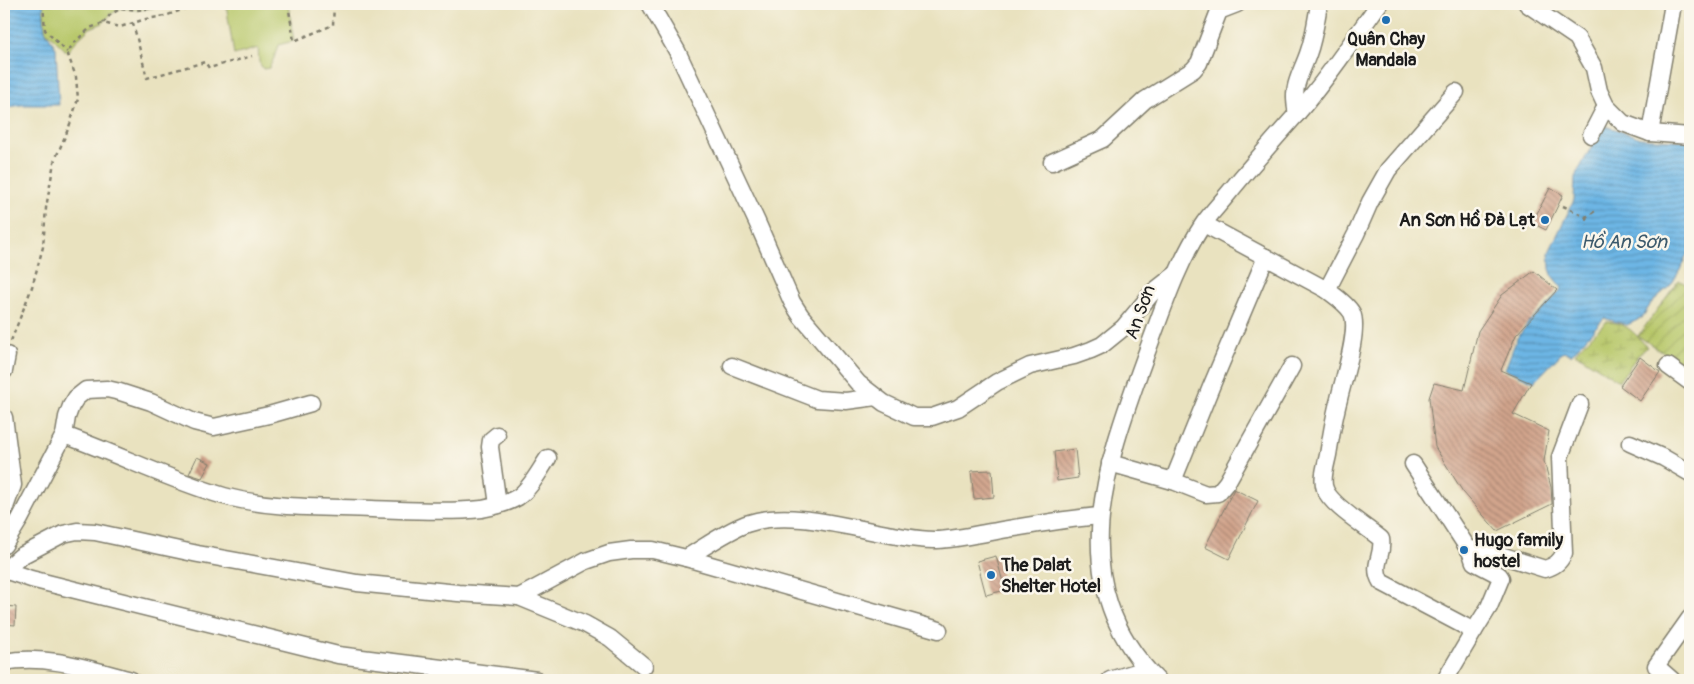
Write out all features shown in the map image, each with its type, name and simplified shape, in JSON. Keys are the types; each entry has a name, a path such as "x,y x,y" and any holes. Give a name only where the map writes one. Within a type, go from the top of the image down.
{"street":[{"path":"650,4 677,51 757,222 792,302 801,316 858,383 876,397 906,414 923,418 940,415 958,408 997,382 1030,366 1074,356 1102,345 1123,328 1153,292 1176,274"},
{"path":"1052,162 1103,139 1146,100 1193,70 1199,63 1216,7 1237,4"},
{"path":"1297,114 1294,89 1313,37 1319,4"},
{"name":"An Sơn","path":"1151,674 1116,624 1108,603 1100,557 1100,516 1104,488 1110,463 1139,374 1176,274 1204,224 1297,114 1379,4"},
{"path":"1527,4 1577,38 1594,68 1599,91 1606,106 1623,123 1650,133 1690,136"},
{"path":"1650,133 1673,4"},
{"path":"1327,290 1370,202 1388,170 1456,92"},
{"path":"1591,134 1606,106"},
{"path":"1204,224 1327,290 1345,305 1352,314 1354,334 1350,360 1338,399 1324,479 1325,488 1335,504 1381,539 1382,546 1377,562 1376,574 1381,582 1474,630"},
{"path":"1173,481 1210,387 1266,256"},
{"path":"4,371 7,355"},
{"path":"732,366 817,399 846,401 876,397"},
{"path":"1110,463 1173,481 1206,494 1218,493 1227,482 1292,366"},
{"path":"1668,366 1690,382"},
{"path":"4,545 64,436 71,406 76,398 86,390 107,389 120,392 151,402 194,422 214,427 269,415 311,403"},
{"path":"1471,553 1478,548 1545,570 1553,567 1560,561 1564,553 1560,457 1580,404"},
{"path":"4,417 8,464 13,485 4,510"},
{"path":"497,435 492,440 490,447 498,505"},
{"path":"64,436 97,447 191,485 256,503 289,507 420,510 482,509 518,497 526,490 548,458"},
{"path":"1630,443 1664,458 1690,473"},
{"path":"1413,464 1471,553 1474,562 1499,575 1501,578 1489,607 1445,680"},
{"path":"686,558 746,524 765,520 802,519 934,540 957,538 1072,518 1100,516"},
{"path":"4,570 21,556 63,534 77,531 95,532 198,554 357,583 519,597 585,624 610,638 644,666"},
{"path":"519,597 580,564 609,553 653,550 939,630"},
{"path":"4,570 32,579 338,656 537,680"},
{"path":"1672,680 1656,666 1690,618"},
{"path":"4,662 16,659 63,662 131,680"},
{"path":"1110,680 1151,674"}],"path":[{"path":"7,355 13,334 32,287 43,247 46,208 54,162 78,99 76,77 67,52 45,30 43,4"},
{"path":"118,4 121,8"},
{"path":"67,52 90,28 103,23 110,15 121,8 137,10 153,8 155,4"},
{"path":"103,23 120,27 165,16 198,4"},
{"path":"288,4 294,41 333,25 334,4"},
{"path":"133,23 148,78 205,62 209,68 252,56"},
{"path":"1563,206 1586,217"},
{"path":"1586,217 1595,211"},
{"path":"1586,217 1587,226"}],"green space":[{"path":"43,4 155,4 153,8 137,10 121,8 110,15 103,23 90,28 67,52 45,30"},
{"path":"226,4 288,4 294,41 278,45 269,68 263,69 259,62 258,48 234,55"},
{"path":"1679,280 1690,287 1690,370 1638,336"},
{"path":"1606,322 1613,322 1630,329 1647,347 1639,354 1619,381 1575,353"}],"water":[{"path":"4,4 43,4 45,30 56,48 59,105 21,105 4,108"},
{"name":"Hồ An Sơn","path":"1603,125 1641,138 1690,141 1690,252 1671,285 1652,302 1642,318 1627,325 1604,318 1571,355 1564,351 1534,382 1505,369 1517,338 1530,321 1545,308 1562,288 1553,277 1550,269 1549,252 1574,200 1575,177"}],"building":[{"path":"1550,188 1563,195 1546,230 1532,223"},
{"path":"1534,271 1557,290 1516,335 1501,370 1531,383 1513,414 1549,431 1544,461 1551,487 1552,504 1497,531 1463,492 1435,447 1429,398 1434,383 1464,390 1478,331 1502,295"},
{"path":"1640,357 1660,372 1640,401 1620,386"},
{"path":"1075,449 1078,478 1057,481 1054,452"},
{"path":"197,457 210,463 202,478 189,474"},
{"path":"992,470 994,497 974,499 971,471"},
{"path":"1234,489 1258,501 1229,559 1205,547"},
{"name":"The Dalat Shelter Hotel","path":"996,556 1005,590 986,595 977,561"},
{"path":"4,606 16,607 15,625 4,624"}],"place":[{"name":"Quân Chay Mandala","path":"1386,20"},
{"name":"An Sơn Hồ Đà Lạt","path":"1545,220"},
{"name":"Hugo family hostel","path":"1464,550"},
{"name":"The Dalat Shelter Hotel","path":"991,575"}]}
